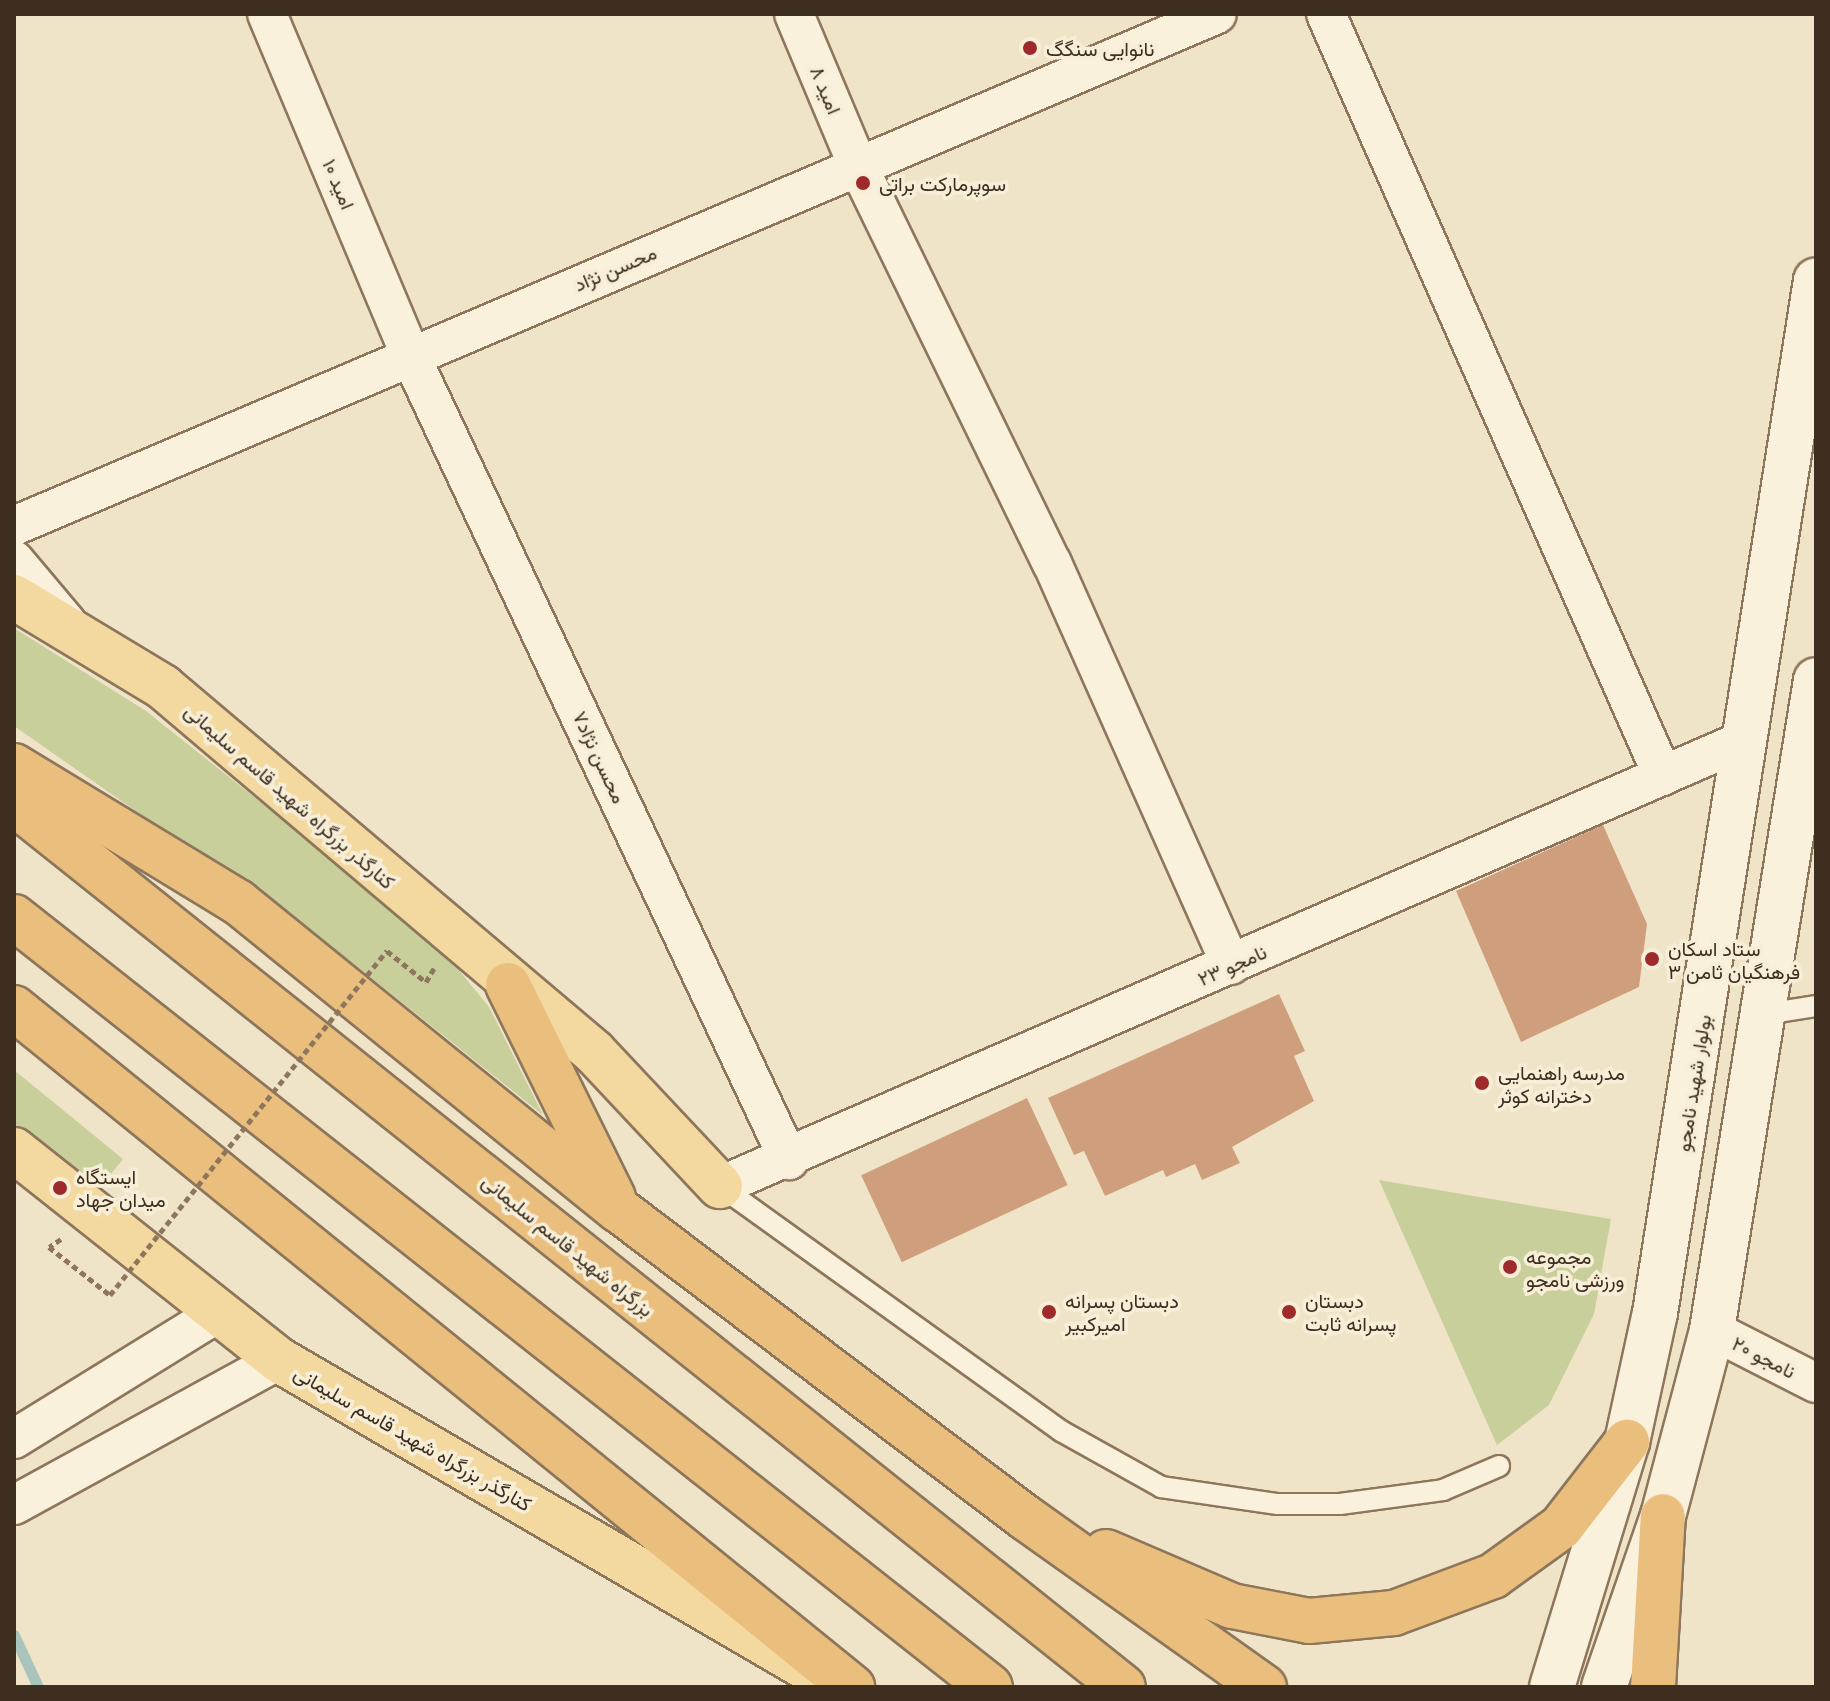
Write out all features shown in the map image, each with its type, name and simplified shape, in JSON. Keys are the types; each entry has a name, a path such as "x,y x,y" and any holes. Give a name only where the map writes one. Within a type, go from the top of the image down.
{"highway":[{"path":"14,766 238,902 619,1210 1026,1518 1264,1687"},
{"name":"بزرگراه شهید قاسم سلیمانی","path":"14,803 1123,1687"},
{"path":"14,917 990,1687"},
{"path":"508,985 619,1210"},
{"path":"14,1008 852,1687"},
{"path":"1026,1518 1232,1606 1309,1621 1394,1613 1493,1576 1561,1527 1627,1442"},
{"path":"1653,1687 1663,1516"}],"main road":[{"name":"کنارگذر بزرگراه شهید قاسم سلیمانی","path":"14,597 67,623 163,687 508,985 594,1052 720,1186"},
{"name":"کنارگذر بزرگراه شهید قاسم سلیمانی","path":"14,1150 216,1314 279,1360 839,1687"}],"street":[{"name":"امید ۱۰","path":"267,14 410,355"},
{"name":"امید ۸","path":"794,14 858,166 1052,563 1231,965"},
{"name":"محسن نژاد","path":"14,526 1217,14"},
{"path":"1326,14 1663,776"},
{"name":"بولوار شهید نامجو","path":"1552,1687 1627,1442 1706,1009 1742,741 1816,280"},
{"name":"محسن نژاد۷","path":"410,355 789,1160"},
{"path":"14,560 67,623"},
{"path":"1604,1687 1663,1516 1712,1330 1765,1014 1805,836 1816,680"},
{"name":"نامجو ۲۳","path":"720,1186 789,1160 1742,741"},
{"path":"14,1439 216,1314"},
{"name":"نامجو ۲۰","path":"1712,1330 1816,1383"},
{"path":"14,1505 279,1360"}],"lane":[{"path":"1765,1014 1816,1006"},
{"path":"720,1186 1061,1431 1161,1487 1278,1504 1340,1504 1443,1490 1499,1466"}],"path":[{"path":"49,1247 110,1295 387,951 426,982"}],"green space":[{"path":"14,628 146,711 435,941 489,1007 543,1115 349,960 14,726"},
{"path":"14,1070 123,1159 94,1195 14,1129"},
{"name":"مجموعه ورزشی نامجو","path":"1379,1180 1611,1219 1594,1314 1549,1405 1497,1445"}],"building":[{"path":"1603,825 1647,924 1639,987 1521,1042 1456,891"},
{"path":"1279,994 1305,1051 1294,1056 1314,1101 1232,1147 1240,1163 1202,1180 1195,1164 1166,1177 1163,1170 1105,1196 1084,1151 1074,1155 1048,1098"},
{"path":"1027,1098 1068,1185 902,1262 861,1175"}],"waterway":[{"path":"14,1635 38,1687"}],"place":[{"name":"نانوایی سنگگ","path":"1030,48"},
{"name":"سوپرمارکت براتی","path":"863,183"},
{"name":"ستاد اسکان فرهنگیان ثامن ۳","path":"1652,959"},
{"name":"مدرسه راهنمایی دخترانه کوثر","path":"1482,1083"},
{"name":"ایستگاه میدان جهاد","path":"60,1188"},
{"name":"مجموعه ورزشی نامجو","path":"1510,1267"},
{"name":"دبستان پسرانه امیرکبیر","path":"1049,1312"},
{"name":"دبستان پسرانه ثابت","path":"1289,1312"}]}
